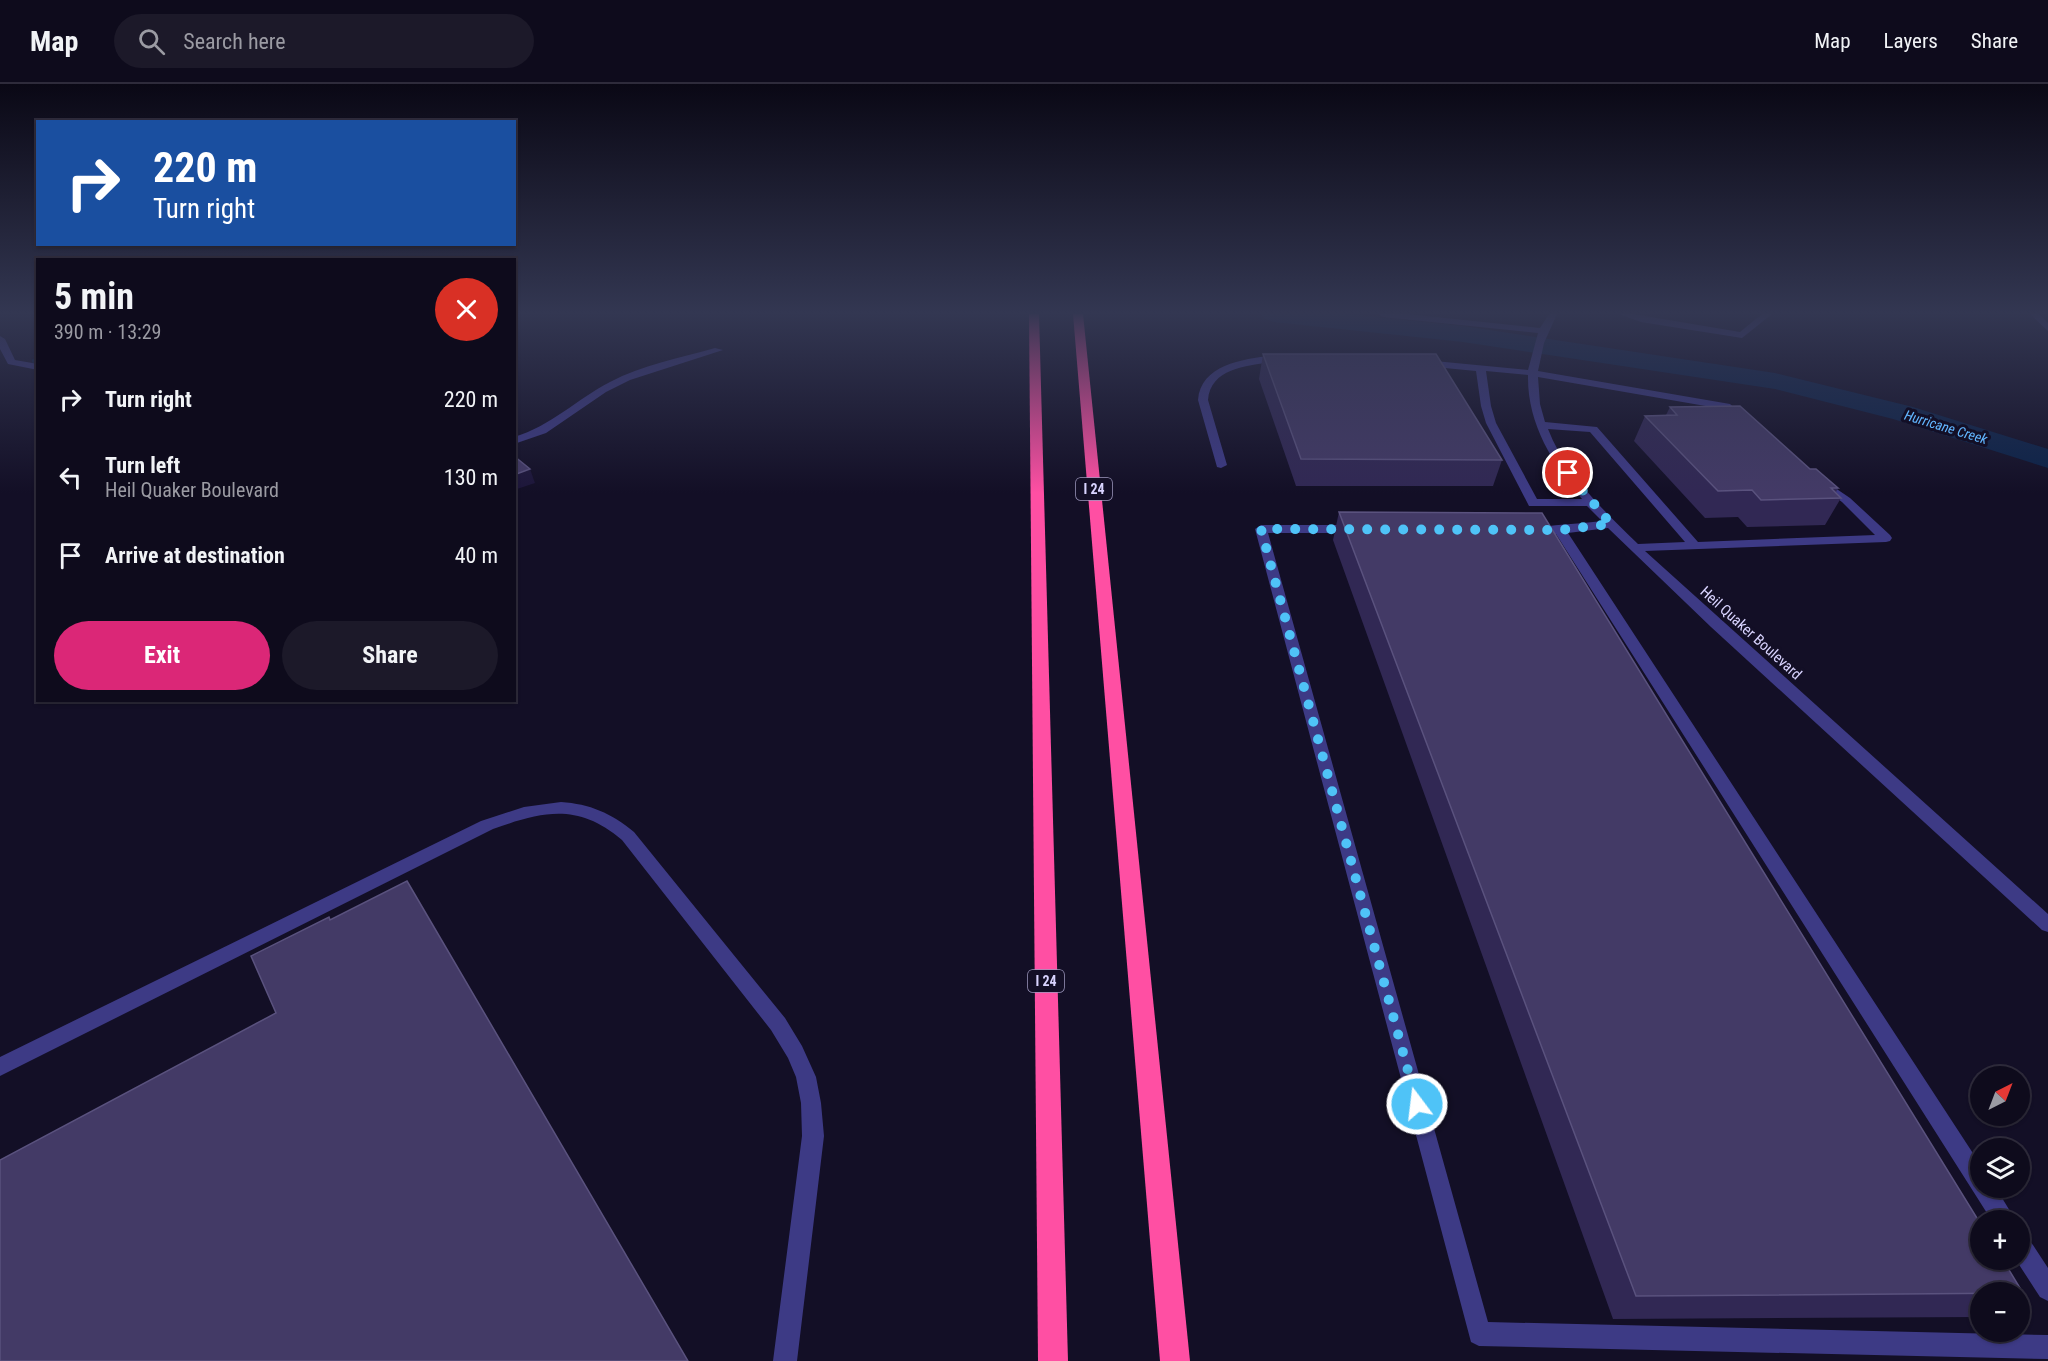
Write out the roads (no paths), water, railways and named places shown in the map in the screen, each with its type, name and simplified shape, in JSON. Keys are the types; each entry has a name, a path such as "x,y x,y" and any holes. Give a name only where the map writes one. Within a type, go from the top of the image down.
{"highway":[{"name":"I 24","path":"1035,374 1053,1361"},
{"name":"I 24","path":"1084,374 1175,1361"}],"street":[{"path":"516,440 546,429 606,387 642,374"},
{"path":"1218,374 1205,384 1202,393 1221,465"},
{"path":"1482,374 1491,423 1533,503 1592,502"},
{"name":"Heil Quaker Boulevard","path":"1533,374 1535,402 1541,425 1563,465 1611,524 2048,925"},
{"path":"1536,374 1726,406 1747,424"},
{"path":"1541,425 1593,429 1694,545"},
{"path":"1635,548 1886,538 1846,500 1809,472"},
{"path":"1512,530 1560,530 1611,524"},
{"path":"1369,529 1261,529 1479,1334 2048,1347"},
{"path":"1560,530 1970,1167"},
{"path":"0,1067 487,825 542,808 563,807 585,810 603,816 615,823 628,836 778,1024 798,1053 806,1076 813,1106 813,1136 785,1361"},
{"path":"2030,1261 2048,1289"}],"waterway":[{"name":"Hurricane Creek","path":"1726,374 1775,381 1903,413 2048,459"}]}
